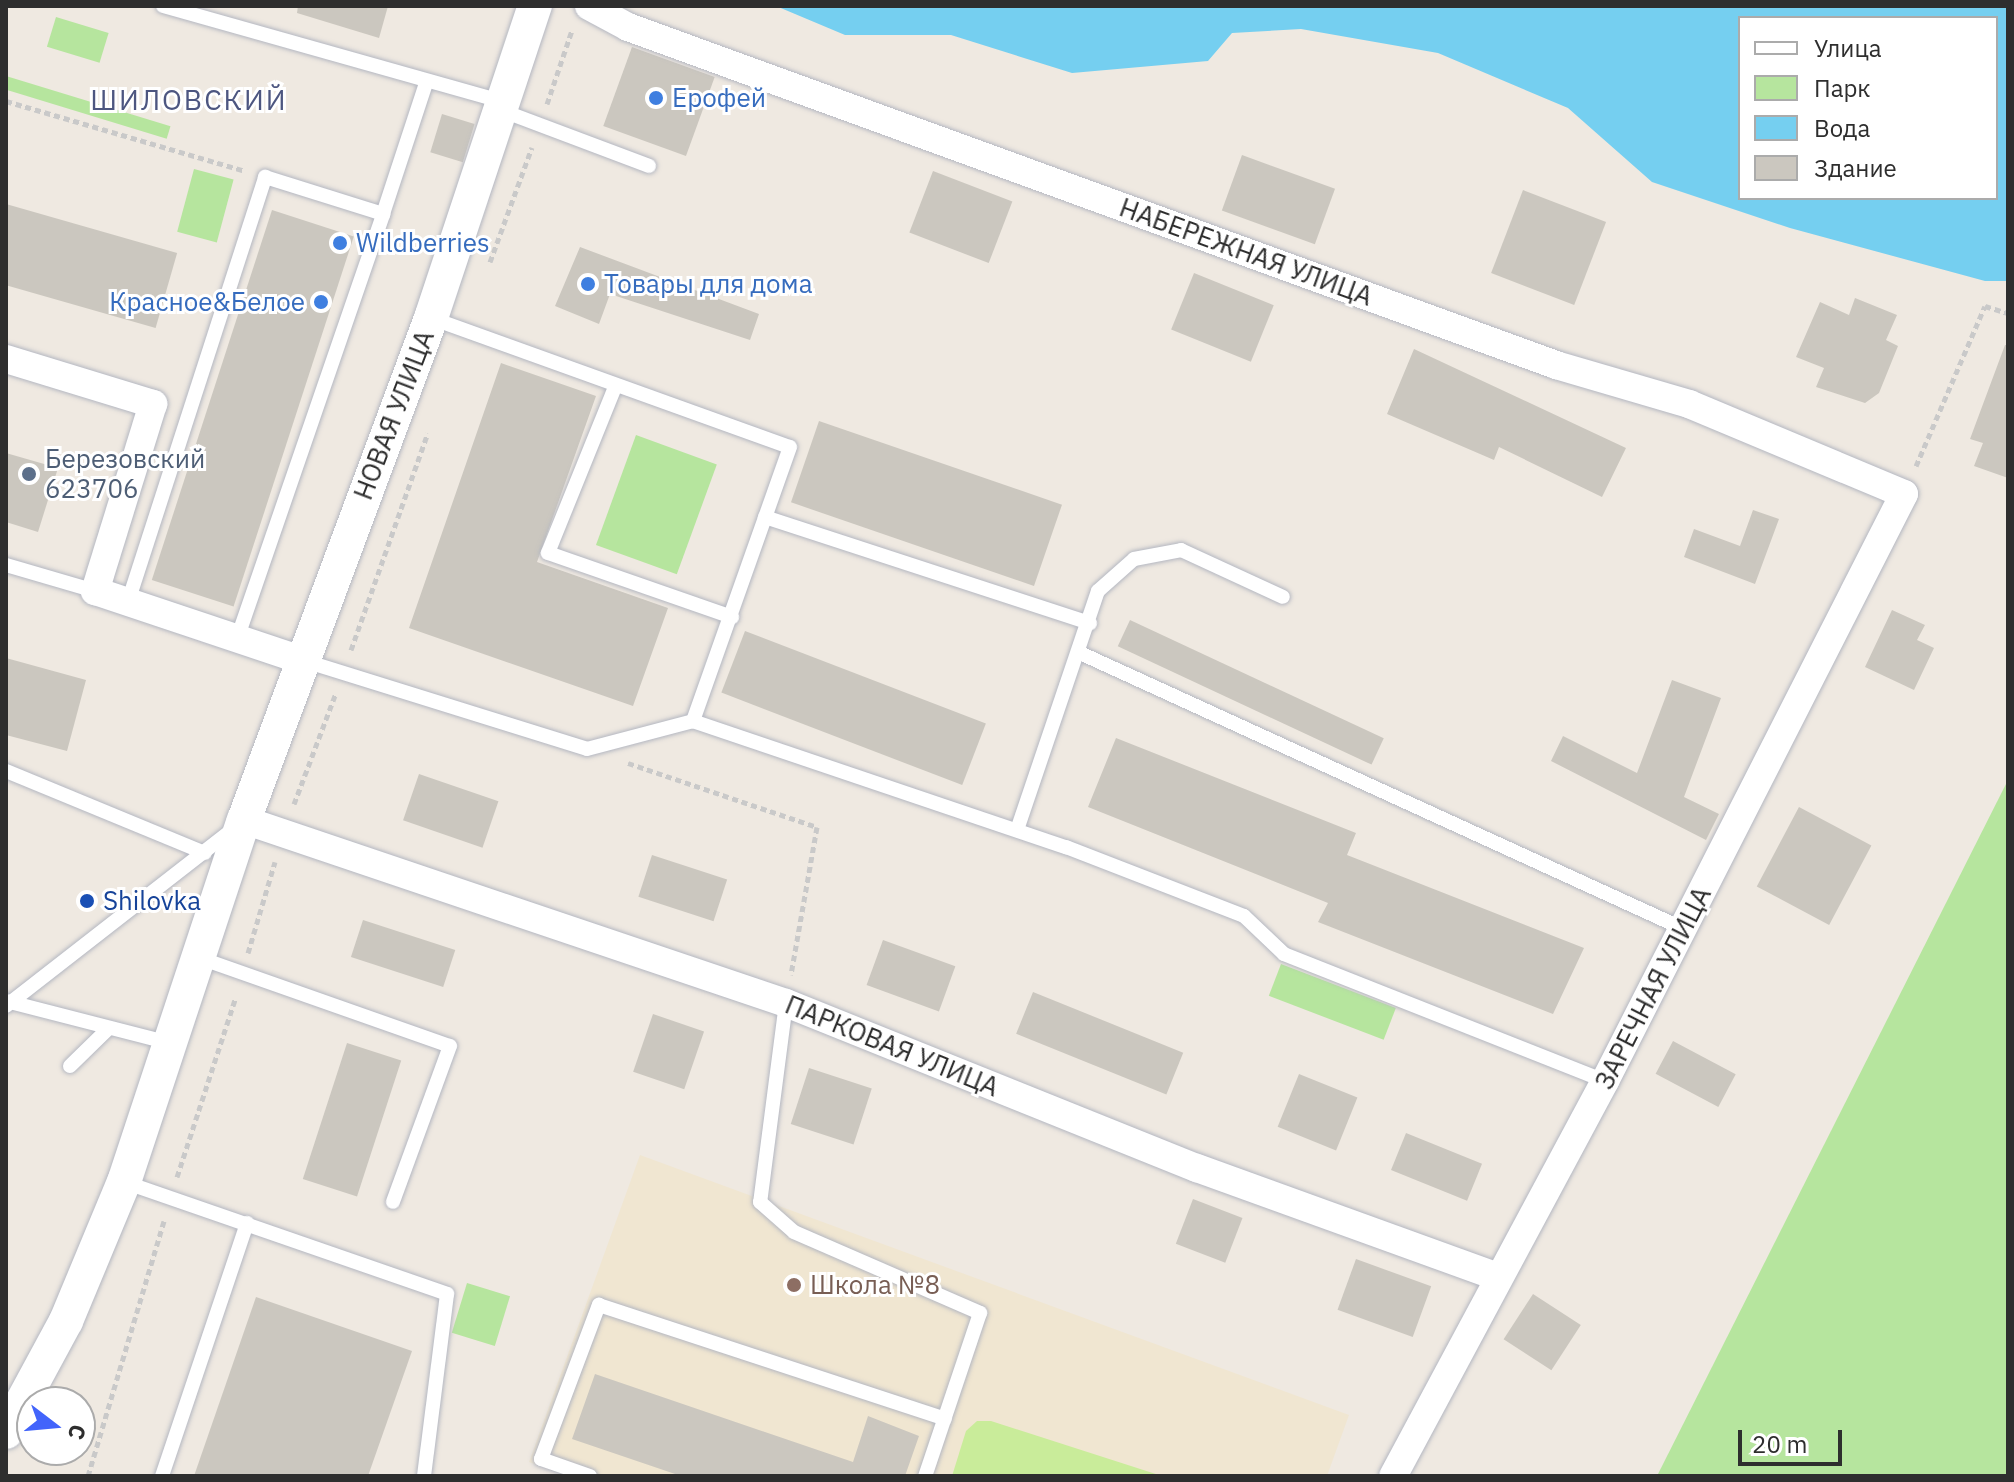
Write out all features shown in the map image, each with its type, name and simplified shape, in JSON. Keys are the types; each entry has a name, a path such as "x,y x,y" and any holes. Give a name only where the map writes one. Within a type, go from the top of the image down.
{"street":[{"name":"НОВАЯ УЛИЦА","path":"6,1432 66,1321 124,1182 196,957 301,660 431,318 505,106 535,6"},
{"name":"НАБЕРЕЖНАЯ УЛИЦА","path":"589,6 628,27 1556,365 1689,404 1904,494"},
{"path":"6,359 153,404 95,591 301,660"},
{"name":"ЗАРЕЧНАЯ УЛИЦА","path":"1393,1476 1495,1276 1605,1081 1904,494"},
{"name":"ПАРКОВАЯ УЛИЦА","path":"244,820 284,830 786,1003 1197,1168 1495,1276"}],"lane":[{"path":"163,6 505,106 649,166"},
{"path":"237,639 426,83"},
{"path":"128,602 265,177 383,214"},
{"path":"431,318 615,387 790,447 693,721"},
{"path":"615,387 548,553 732,617"},
{"path":"765,517 1090,623"},
{"path":"1017,830 1080,653 1098,591 1134,559 1181,550 1283,597"},
{"path":"6,565 95,591"},
{"path":"1080,653 1684,929"},
{"path":"301,660 587,749 693,721 1017,830 1244,916 1284,954 1605,1081"},
{"path":"6,771 205,853"},
{"path":"7,1003 244,820"},
{"path":"196,957 450,1046 393,1202"},
{"path":"7,1003 170,1043"},
{"path":"786,1003 760,1202 794,1232 980,1313 925,1476"},
{"path":"70,1066 109,1028"},
{"path":"124,1182 447,1294 424,1476"},
{"path":"162,1476 247,1223"},
{"path":"590,1476 541,1459 599,1305 945,1419"}],"path":[{"path":"6,101 265,177"},
{"path":"1904,494 1985,306 2008,313"},
{"path":"587,749 817,827 786,1003"},
{"path":"88,1476 284,830"}],"shaded area":[{"name":"Школа №8","path":"640,1155 1349,1415 1327,1476 568,1476 529,1462"}],"green space":[{"path":"56,17 109,33 100,63 47,47"},
{"path":"6,76 170,126 167,139 6,90"},
{"path":"194,169 234,180 217,242 177,232"},
{"path":"636,435 717,464 677,574 596,545"},
{"path":"2008,780 2008,1476 1657,1476"},
{"path":"1281,964 1396,1008 1384,1040 1269,996"},
{"path":"467,1283 510,1296 495,1346 452,1333"},
{"path":"977,1421 991,1421 1162,1476 952,1476 966,1431"}],"water":[{"path":"776,6 2008,6 2008,281 1985,281 1790,228 1652,182 1568,108 1438,53 1301,29 1232,33 1208,61 1072,73 951,35 845,35"}],"building":[{"path":"298,6 388,6 379,38 297,13"},
{"path":"632,47 715,77 686,156 603,126"},
{"path":"442,114 475,124 463,162 430,152"},
{"path":"1242,155 1335,189 1315,244 1222,210"},
{"path":"933,171 1012,201 989,263 909,233"},
{"path":"1523,190 1606,222 1574,305 1491,273"},
{"path":"6,204 177,253 156,328 6,285"},
{"path":"272,210 354,237 234,607 152,580"},
{"path":"580,247 759,314 750,340 610,294 599,324 555,306"},
{"path":"1194,273 1274,305 1251,362 1171,330"},
{"path":"1855,298 1897,315 1886,340 1898,346 1879,393 1865,403 1816,387 1824,368 1796,357 1820,302 1849,315"},
{"path":"2005,345 2008,345 2008,478 1974,466 1983,443 1970,439"},
{"path":"1414,349 1626,448 1602,497 1499,447 1494,460 1387,414"},
{"path":"501,363 596,396 537,562 668,608 633,706 409,628"},
{"path":"819,421 1062,505 1034,586 791,502"},
{"path":"6,453 58,468 38,532 6,522"},
{"path":"1753,510 1779,519 1755,584 1684,557 1694,529 1740,546"},
{"path":"1892,610 1925,625 1917,640 1934,648 1914,690 1865,667"},
{"path":"1130,620 1384,738 1372,765 1118,646"},
{"path":"745,631 986,723 962,785 721,693"},
{"path":"6,658 86,680 67,751 6,735"},
{"path":"1672,680 1721,698 1684,797 1719,814 1706,840 1551,761 1563,736 1637,773"},
{"path":"1116,738 1356,833 1347,855 1584,948 1553,1014 1318,922 1328,903 1088,807"},
{"path":"419,774 498,801 482,848 403,820"},
{"path":"1799,807 1871,845 1829,925 1757,886"},
{"path":"652,855 727,879 714,921 638,897"},
{"path":"363,920 455,950 443,987 351,957"},
{"path":"883,940 955,966 939,1011 867,985"},
{"path":"1033,992 1183,1053 1166,1094 1016,1034"},
{"path":"653,1014 704,1032 684,1089 633,1072"},
{"path":"1673,1041 1736,1074 1718,1107 1656,1074"},
{"path":"347,1043 401,1061 357,1197 303,1179"},
{"path":"809,1068 872,1088 854,1145 791,1124"},
{"path":"1299,1074 1357,1098 1336,1150 1278,1127"},
{"path":"1406,1133 1482,1164 1467,1201 1391,1170"},
{"path":"1193,1199 1242,1218 1225,1263 1176,1244"},
{"path":"1356,1259 1431,1286 1413,1337 1338,1310"},
{"path":"1533,1294 1581,1325 1551,1370 1504,1339"},
{"path":"256,1297 412,1351 368,1476 194,1476"},
{"path":"595,1374 853,1462 868,1416 919,1436 905,1476 681,1476 572,1439"}],"place":[{"name":"Ерофей","path":"656,98"},
{"name":"Wildberries","path":"340,243"},
{"name":"Товары для дома","path":"588,284"},
{"name":"Красное&Белое","path":"321,302"},
{"name":"Березовский 623706","path":"29,474"},
{"name":"Shilovka","path":"87,901"},
{"name":"Школа №8","path":"794,1285"}],"district":[{"name":"ШИЛОВСКИЙ","path":"189,100"}]}
